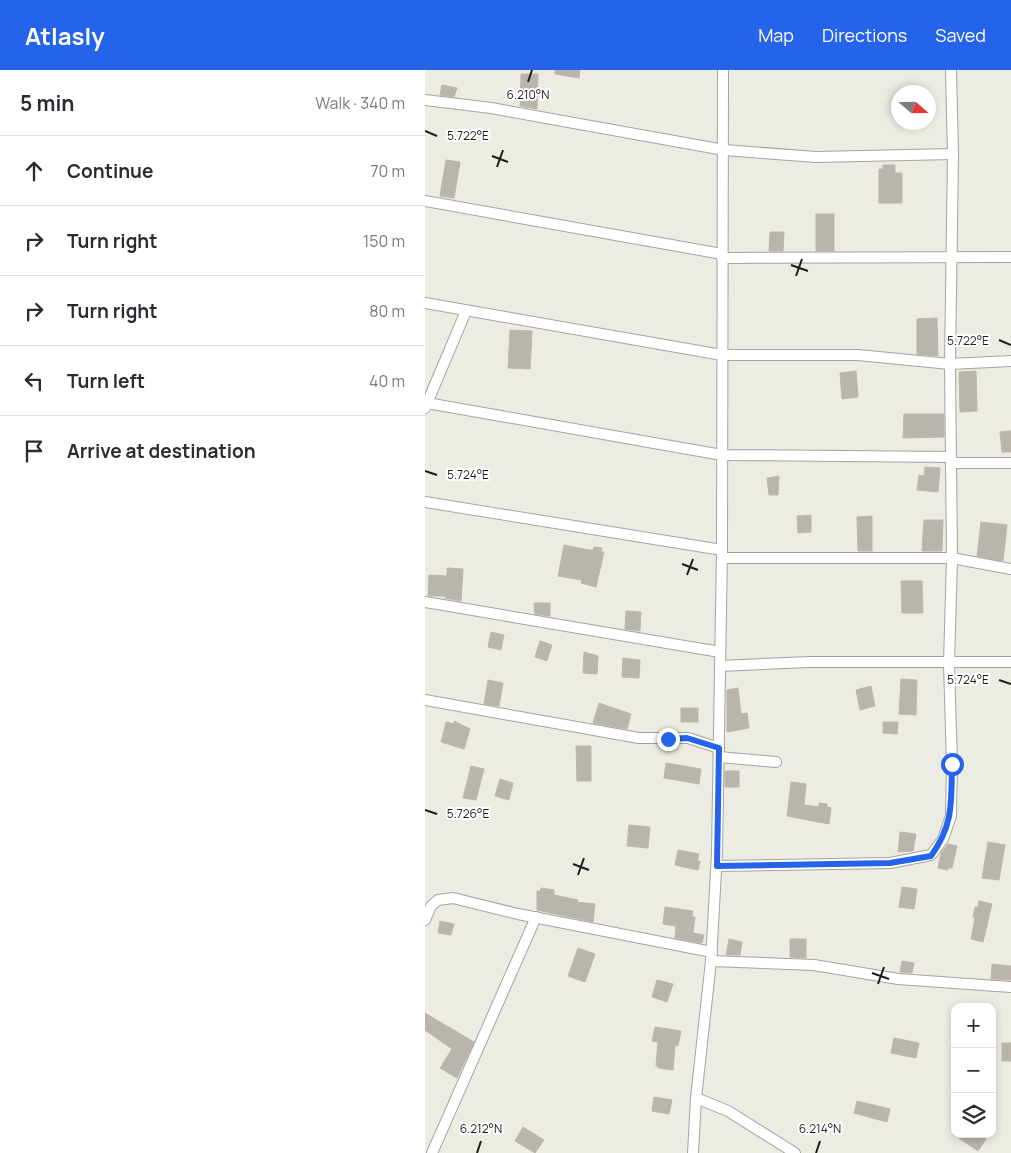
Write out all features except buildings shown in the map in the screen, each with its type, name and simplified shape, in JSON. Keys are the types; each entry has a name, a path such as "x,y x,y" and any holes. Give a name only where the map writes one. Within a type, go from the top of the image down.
{"street":[{"path":"693,1153 696,1098 711,957 717,866 722,554 723,70"},
{"path":"717,866 890,863 931,856 943,839 951,816 952,764 949,664 952,558 950,364 953,154 951,70"},
{"path":"425,100 491,108 723,150 816,157 953,154"},
{"path":"425,200 722,256 951,259 1011,257"},
{"path":"425,303 722,355 858,355 950,364 1011,361"},
{"path":"466,311 426,406 722,456 951,460 1011,463"},
{"path":"425,502 722,554 952,558 1011,569"},
{"path":"425,602 720,652"},
{"path":"720,666 809,662 949,664 1011,662"},
{"path":"425,700 639,738 687,738 719,753 776,762"},
{"path":"425,920 431,906 438,900 453,898 711,957 814,965 898,979 1011,987"},
{"path":"432,1153 536,917"},
{"path":"696,1098 728,1111 795,1153"}],"route":[{"path":"668,739 687,738 719,748 717,866 890,863 931,856 943,839 951,816 952,764"}]}
